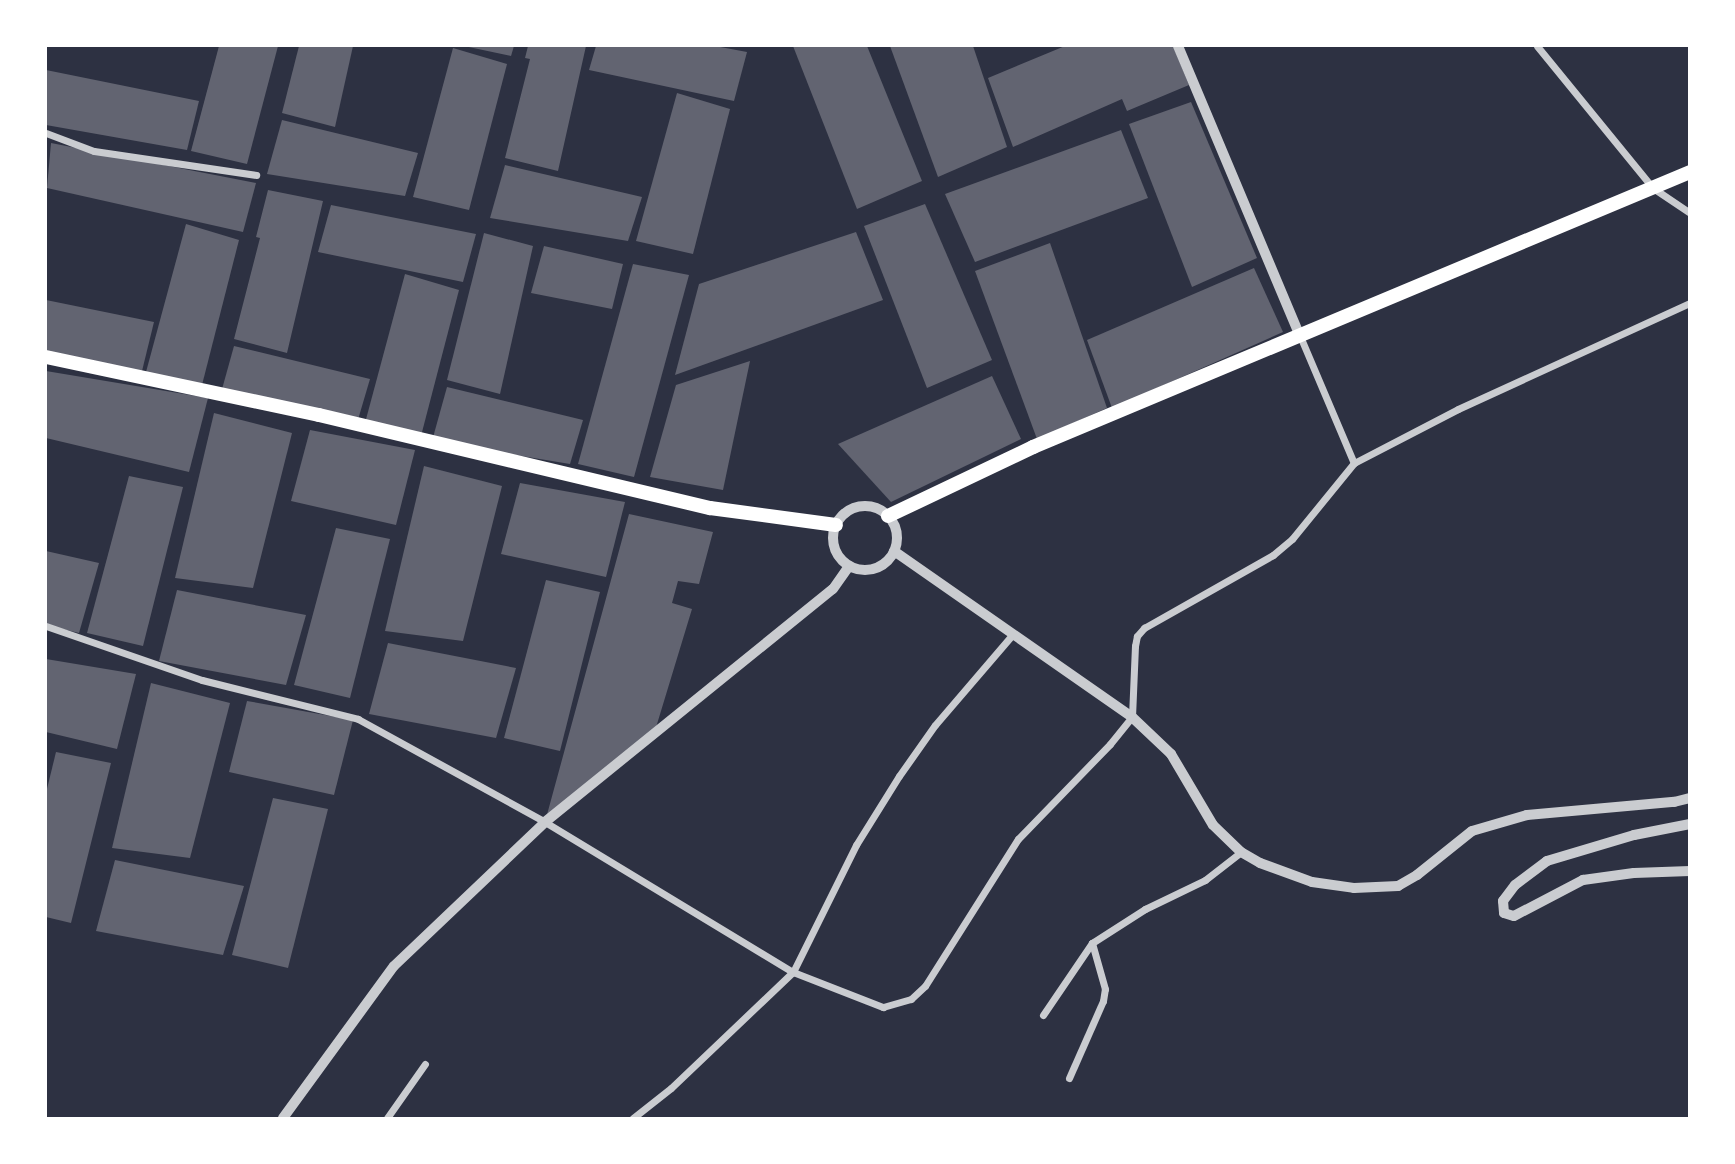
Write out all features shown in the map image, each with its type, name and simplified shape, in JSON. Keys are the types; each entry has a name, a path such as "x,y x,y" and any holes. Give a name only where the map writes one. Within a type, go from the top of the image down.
{"main road":[{"path":"888,516 1033,447 1689,172"},
{"path":"46,357 319,415 710,508 836,525"}],"street":[{"path":"1178,46 1354,463"},
{"path":"1537,46 1653,188 1689,213"},
{"path":"46,133 94,151 256,175"},
{"path":"46,625 202,680 358,719 545,822 793,972 883,1007 911,999 925,986 1018,839 1110,744 1132,717 1135,646 1137,636 1144,628 1273,555 1292,539 1354,463 1458,409 1689,303"},
{"path":"859,506 880,509 888,516 897,533 894,551 879,566 859,569 841,560 833,543 836,525 841,516 859,506"},
{"path":"894,551 1132,717 1171,754 1213,825 1241,852 1260,863 1312,882 1354,888 1398,886 1417,875 1472,831 1527,815 1674,802 1689,798"},
{"path":"283,1118 394,966 545,822 833,590 849,566"},
{"path":"633,1118 671,1088 793,972 856,845 899,776 935,725 1013,634"},
{"path":"1689,824 1634,835 1547,861 1515,884 1503,901 1504,914 1514,916 1583,880 1634,873 1689,870"},
{"path":"1043,1015 1092,943 1145,909 1205,880 1241,852"},
{"path":"1069,1078 1103,1001 1105,989 1092,943"},
{"path":"387,1118 425,1064"}],"building":[{"path":"219,46 278,46 247,164 191,151"},
{"path":"299,46 353,46 335,127 282,113"},
{"path":"464,46 514,46 511,56"},
{"path":"528,46 586,46 558,171 505,158 530,59 525,58"},
{"path":"596,46 715,46 747,52 734,101 589,70"},
{"path":"793,46 867,46 922,181 857,209"},
{"path":"890,46 973,46 1007,147 938,177"},
{"path":"1065,46 1173,46 1189,85 1127,111 1122,99 1013,147 988,78"},
{"path":"453,48 507,64 469,210 413,197"},
{"path":"46,70 199,101 187,150 46,125"},
{"path":"677,93 730,109 693,254 636,241"},
{"path":"1191,102 1257,258 1192,287 1129,124"},
{"path":"282,120 418,153 405,196 267,174"},
{"path":"1121,130 1148,198 975,262 945,194"},
{"path":"51,143 256,183 243,232 47,188"},
{"path":"505,165 642,197 628,241 490,218"},
{"path":"268,190 323,201 287,353 234,339 260,238 256,237"},
{"path":"925,204 992,360 927,388 864,226"},
{"path":"331,205 476,234 463,282 318,252"},
{"path":"186,224 239,240 202,385 146,372"},
{"path":"856,232 883,300 675,375 699,284"},
{"path":"484,233 533,246 500,394 447,380"},
{"path":"1050,243 1107,408 1037,439 975,271"},
{"path":"544,246 623,264 612,309 531,293"},
{"path":"633,264 689,275 634,477 578,464"},
{"path":"1254,268 1283,332 1112,408 1087,340"},
{"path":"405,274 459,290 421,436 365,423"},
{"path":"46,300 154,322 142,371 46,354"},
{"path":"234,346 370,379 357,423 219,400"},
{"path":"750,361 723,490 650,477 676,385"},
{"path":"46,371 208,398 189,472 46,438"},
{"path":"992,376 1021,439 891,502 838,444"},
{"path":"447,387 583,420 570,464 432,441"},
{"path":"214,413 292,433 253,588 175,578"},
{"path":"310,430 415,450 396,525 291,501"},
{"path":"424,466 502,486 463,641 385,631"},
{"path":"129,476 183,487 143,646 87,633"},
{"path":"520,483 625,502 606,577 501,554"},
{"path":"629,514 713,532 699,584 678,581 672,603 692,609 654,734 545,822"},
{"path":"336,528 390,539 350,698 294,685"},
{"path":"46,551 99,563 79,633 46,625"},
{"path":"546,580 600,592 560,751 504,738"},
{"path":"177,590 306,615 286,685 159,661"},
{"path":"388,643 516,668 496,738 369,714"},
{"path":"46,659 136,674 117,749 46,732"},
{"path":"151,683 230,703 190,858 112,848"},
{"path":"247,701 353,720 334,795 229,772"},
{"path":"56,752 111,763 71,923 46,917 46,793"},
{"path":"273,798 328,809 288,968 232,955"},
{"path":"115,860 244,886 223,955 96,931"}]}
